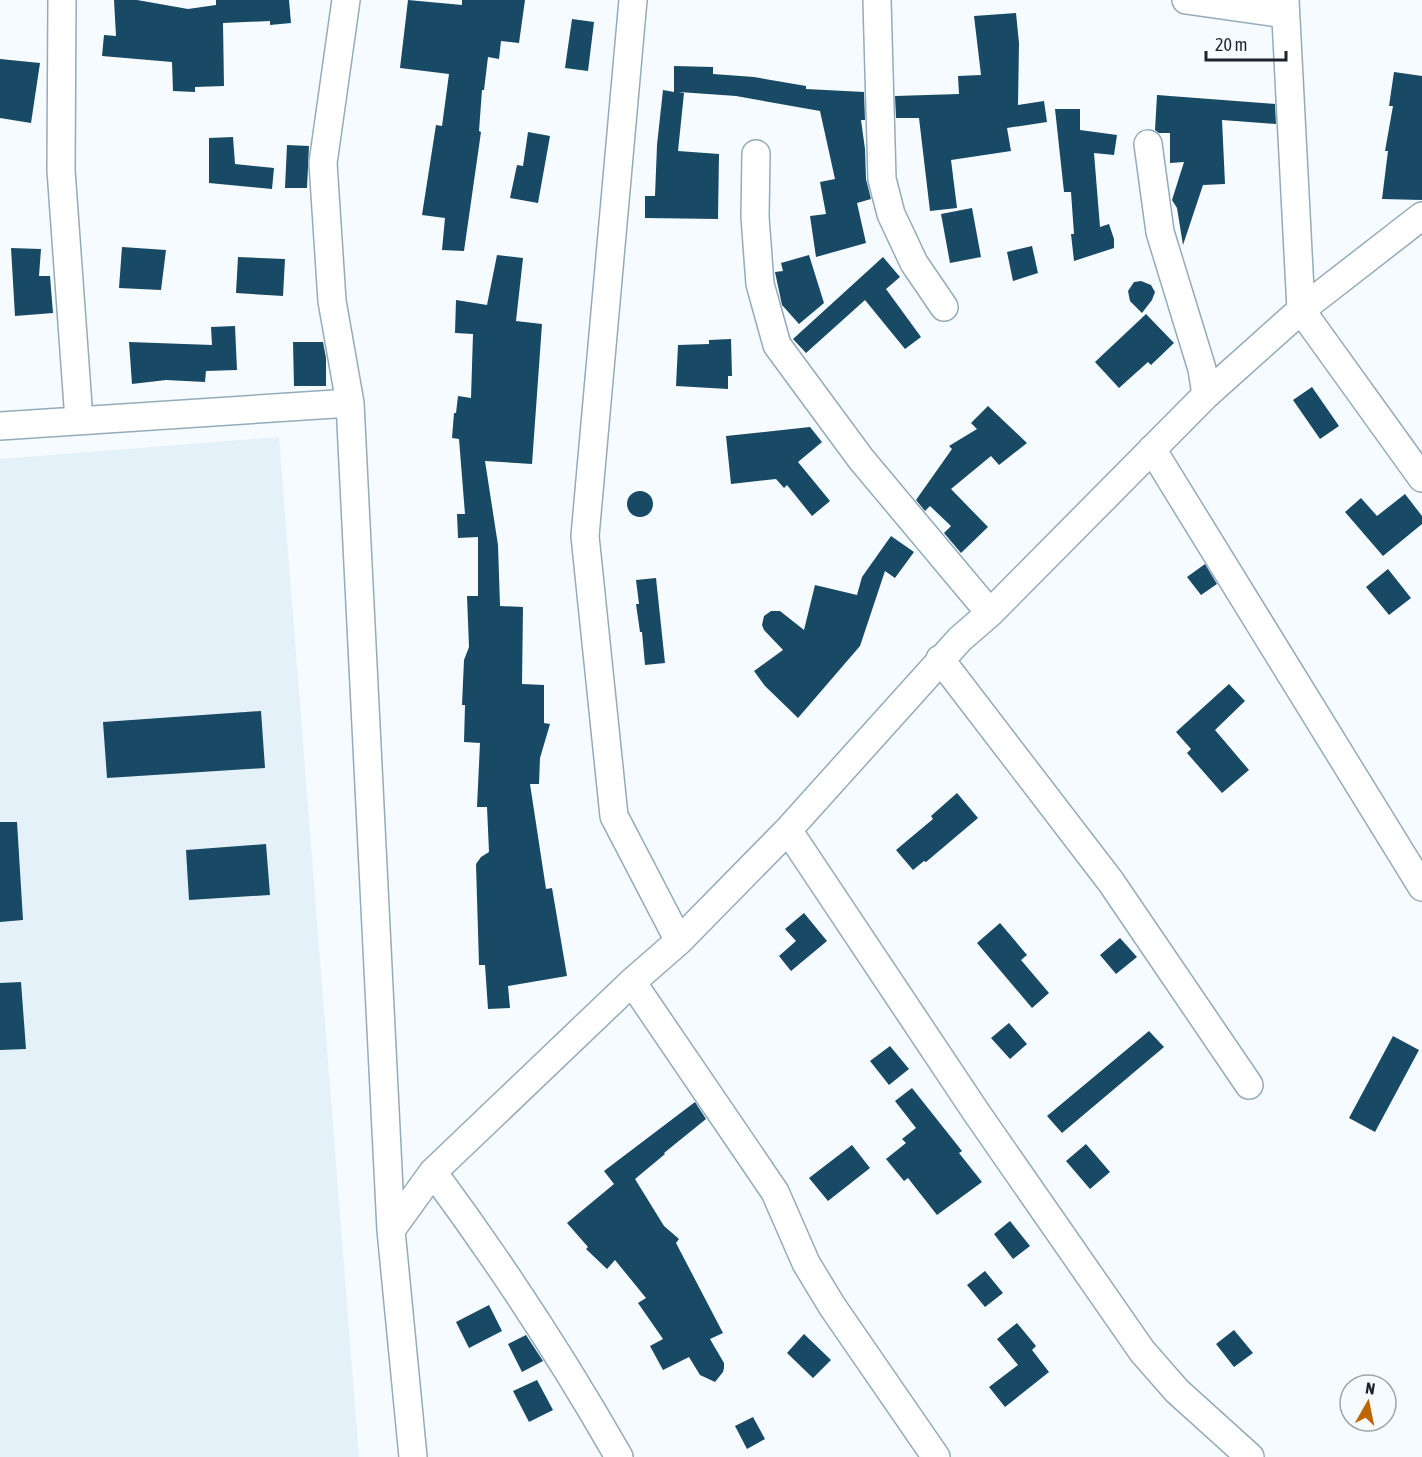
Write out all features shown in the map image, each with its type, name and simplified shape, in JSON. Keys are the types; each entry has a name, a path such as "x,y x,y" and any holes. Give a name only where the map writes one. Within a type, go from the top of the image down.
{"street":[{"path":"62,0 61,170 79,420"},
{"path":"346,0 323,163 332,301 350,403 391,1230 413,1457"},
{"path":"633,0 585,536 614,816 680,941"},
{"path":"877,0 882,179 891,214 914,263 944,307"},
{"path":"1186,0 1285,7 1301,310 1422,478"},
{"path":"1148,144 1160,232 1202,369 1206,395"},
{"path":"756,154 755,217 759,284 777,345 861,459 990,614"},
{"path":"391,1230 433,1172 632,982 680,941 788,830 940,659 990,614 1206,395 1301,310 1422,216"},
{"path":"0,426 350,403"},
{"path":"1152,449 1422,888"},
{"path":"940,659 1111,882 1249,1084"},
{"path":"788,830 976,1112 1142,1351 1177,1391 1250,1457"},
{"path":"632,982 775,1192 811,1272 936,1457"},
{"path":"433,1172 483,1239 571,1372 620,1457"}],"shaded area":[{"path":"279,437 359,1457 0,1457 0,459"}],"building":[{"path":"114,0 137,0 188,9 216,5 216,0 289,0 291,23 270,25 270,21 223,23 224,86 195,87 195,92 173,91 172,62 102,56 104,35 116,36"},
{"path":"408,0 462,5 462,0 525,0 519,43 501,41 499,59 488,57 484,90 482,90 479,131 481,132 464,251 442,250 445,218 422,215 436,125 442,126 449,74 400,68"},
{"path":"1016,13 1019,43 1018,105 1044,101 1047,122 1007,128 1011,151 951,160 957,208 930,211 919,118 896,118 895,96 959,94 958,76 981,75 974,16"},
{"path":"572,19 594,22 588,71 565,68"},
{"path":"0,59 40,63 31,123 0,118"},
{"path":"674,66 713,67 713,74 754,77 806,86 806,89 864,92 865,120 861,120 866,179 871,199 857,203 866,243 816,257 810,216 826,214 820,182 835,179 820,111 736,96 679,92 684,93 678,151 719,154 718,219 645,218 645,196 655,196 657,145 663,90 674,92"},
{"path":"1394,72 1422,76 1422,200 1382,199 1388,151 1385,151 1393,106 1389,106"},
{"path":"1157,95 1275,104 1276,124 1222,120 1225,184 1203,185 1183,245 1177,208 1172,200 1184,162 1170,163 1170,133 1159,133 1155,130"},
{"path":"1055,109 1080,109 1080,130 1117,135 1114,155 1094,153 1100,227 1109,224 1114,239 1114,248 1074,261 1071,234 1074,234 1071,192 1064,192"},
{"path":"528,132 550,136 538,203 510,198 517,165 523,166"},
{"path":"233,137 235,164 274,168 272,189 209,183 209,138"},
{"path":"287,145 309,146 307,188 285,188"},
{"path":"972,208 981,257 950,263 941,214"},
{"path":"1032,246 1038,273 1013,281 1007,252"},
{"path":"122,247 166,250 161,290 119,288"},
{"path":"11,248 41,249 39,276 50,276 53,313 15,316"},
{"path":"497,255 523,258 516,321 542,324 532,464 485,461 498,545 500,606 523,607 522,684 544,685 544,723 550,724 540,758 539,784 530,784 546,889 552,888 567,976 508,986 510,1008 488,1009 485,965 479,965 476,864 489,852 487,807 477,807 480,743 464,742 465,705 462,705 464,660 469,647 467,596 478,596 478,537 458,538 457,514 465,514 459,439 452,438 458,396 471,398 473,334 455,333 456,300 487,305"},
{"path":"809,255 824,303 799,324 782,305 775,272 783,271 781,263"},
{"path":"238,257 285,259 283,296 236,293"},
{"path":"883,257 900,277 886,289 921,337 905,349 865,300 806,353 793,339"},
{"path":"1141,281 1151,285 1155,292 1142,313 1130,301 1128,291 1134,282"},
{"path":"1146,314 1174,343 1151,365 1148,362 1119,388 1095,362"},
{"path":"235,326 237,370 206,371 205,382 166,380 132,384 129,342 212,345 211,327"},
{"path":"731,339 732,376 728,376 728,389 676,386 678,345 709,344 709,340"},
{"path":"293,342 323,342 326,358 326,386 294,386"},
{"path":"1312,387 1339,426 1320,439 1293,400"},
{"path":"988,406 1027,443 999,465 991,456 951,489 988,527 961,553 944,533 951,526 930,506 925,511 916,500 952,449 949,446 977,429 971,423"},
{"path":"810,427 822,442 798,462 830,501 812,516 787,485 784,488 776,479 731,484 726,436"},
{"path":"640,491 649,495 653,504 649,513 640,517 631,513 627,504 631,495"},
{"path":"1405,494 1422,516 1422,524 1383,556 1345,512 1361,498 1377,516"},
{"path":"891,536 914,552 895,578 885,571 860,646 798,718 765,686 754,671 783,650 764,630 762,625 764,616 771,611 780,611 804,630 815,585 857,595 862,577"},
{"path":"1205,564 1217,584 1201,595 1187,577"},
{"path":"1388,569 1411,598 1389,615 1366,587"},
{"path":"656,578 665,663 645,665 642,632 640,632 636,604 639,604 636,580"},
{"path":"1229,684 1245,701 1215,730 1249,770 1222,793 1187,753 1191,749 1176,732"},
{"path":"261,711 265,768 107,778 103,722"},
{"path":"957,793 978,818 926,862 924,861 913,870 896,850 933,819 931,816"},
{"path":"0,822 17,822 23,920 0,922"},
{"path":"266,844 270,895 189,900 186,850"},
{"path":"804,913 827,941 791,971 779,956 796,941 785,929"},
{"path":"1000,923 1027,955 1021,960 1049,993 1032,1008 977,943"},
{"path":"1120,938 1137,957 1116,974 1100,955"},
{"path":"21,982 26,1049 0,1050 0,983"},
{"path":"1009,1023 1027,1044 1010,1059 991,1038"},
{"path":"1149,1031 1164,1047 1062,1133 1047,1116"},
{"path":"1393,1036 1419,1050 1375,1132 1349,1118"},
{"path":"890,1046 909,1069 889,1085 870,1061"},
{"path":"912,1088 962,1151 959,1153 982,1182 937,1215 908,1178 904,1181 886,1159 906,1143 902,1139 916,1128 895,1101"},
{"path":"695,1102 706,1119 635,1179 664,1226 679,1239 676,1243 723,1333 710,1339 724,1363 723,1372 715,1382 700,1375 689,1357 663,1370 650,1346 663,1339 638,1303 646,1298 615,1260 607,1269 586,1249 588,1247 567,1223 614,1184 604,1171"},
{"path":"1086,1144 1110,1172 1090,1189 1066,1161"},
{"path":"852,1145 870,1168 828,1201 809,1178"},
{"path":"1010,1221 1030,1246 1013,1259 994,1234"},
{"path":"985,1271 1003,1293 985,1307 967,1285"},
{"path":"489,1305 502,1331 469,1348 456,1322"},
{"path":"1017,1323 1036,1346 1032,1350 1049,1372 1005,1407 989,1387 1018,1365 997,1339"},
{"path":"1234,1330 1253,1353 1234,1367 1216,1344"},
{"path":"804,1334 831,1360 813,1378 787,1353"},
{"path":"526,1335 543,1361 522,1372 508,1344"},
{"path":"537,1380 553,1410 529,1422 513,1391"},
{"path":"753,1417 765,1439 747,1449 735,1426"}]}
